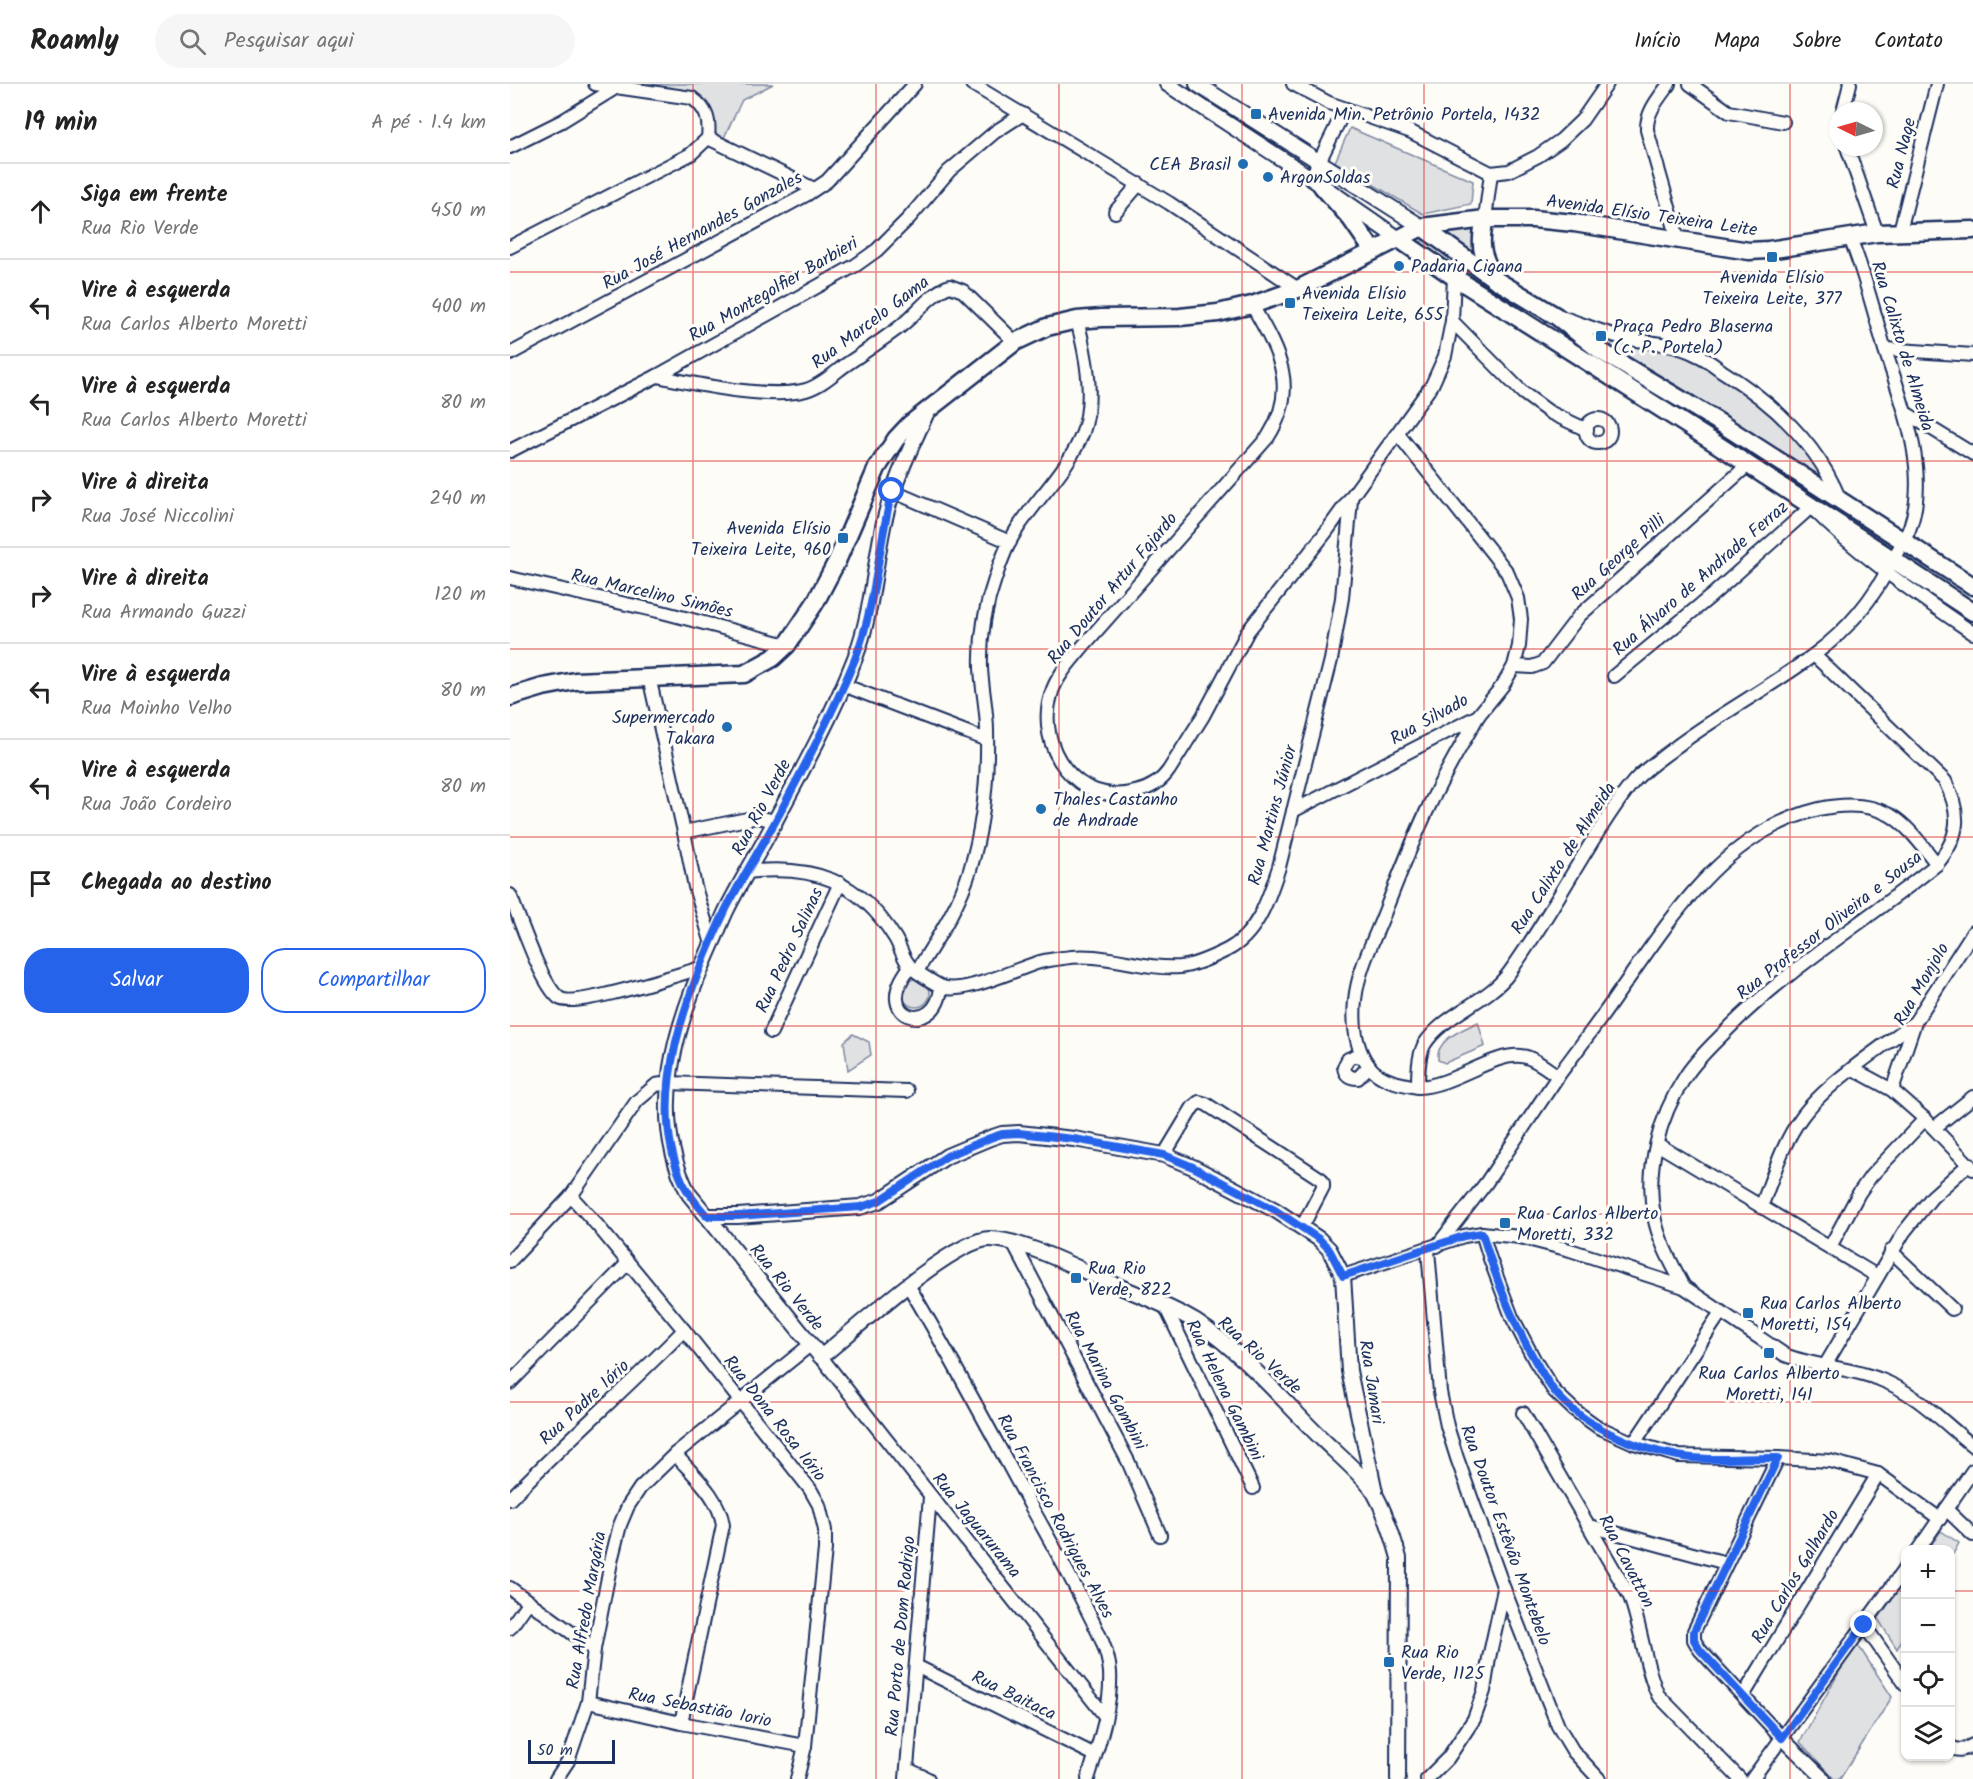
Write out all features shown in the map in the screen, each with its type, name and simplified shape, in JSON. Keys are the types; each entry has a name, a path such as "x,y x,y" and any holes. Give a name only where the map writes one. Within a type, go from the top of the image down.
{"main road":[{"path":"1317,182 1351,219 1373,251"},
{"path":"1485,219 1481,236 1483,256 1496,280"},
{"name":"Avenida Elísio Teixeira Leite","path":"510,697 543,687 575,681 744,674 773,658 787,645 826,584 866,490 896,439 910,424 1015,342 1047,327 1077,320 1180,317 1218,313 1252,305 1298,289 1422,227 1485,219 1556,221 1749,251 1877,233 1973,230"},
{"path":"1422,227 1496,280 1556,316 1602,352 1717,421 1973,586"},
{"path":"1399,239 1454,277 1748,465 1810,507 1889,567 1973,612"}],"street":[{"path":"510,247 691,154 708,138 708,116 702,105 692,98 595,84"},
{"name":"Rua José Hernandes Gonzales","path":"510,354 827,181 915,84"},
{"path":"972,84 1139,184 1298,289"},
{"path":"1167,84 1317,182 1399,239"},
{"path":"1197,84 1422,227"},
{"path":"1293,84 1317,98 1409,131 1491,173 1509,171 1538,156 1561,140 1582,120 1607,84"},
{"path":"1669,84 1646,121 1678,239"},
{"path":"1690,84 1729,112 1783,122"},
{"path":"1845,102 1850,84"},
{"name":"Rua Nage","path":"1900,231 1937,84"},
{"path":"510,147 562,121 617,87"},
{"path":"1317,182 1319,163 1345,109"},
{"name":"Rua Montegolfier Barbieri","path":"510,451 657,376 856,265 870,255 909,218 949,171 995,132 1023,114"},
{"path":"708,138 814,189"},
{"path":"1850,156 1877,233"},
{"path":"1485,219 1491,173"},
{"path":"1115,212 1139,184"},
{"name":"Rua Calixto de Almeida","path":"1418,1087 1424,1046 1443,1025 1497,986 1508,975 1544,922 1607,818 1636,779 1657,760 1704,726 1814,655 1847,627 1862,610 1910,528 1915,507 1916,485 1913,442 1906,413 1850,238"},
{"name":"Rua Doutor Artur Fajardo","path":"1252,305 1270,337 1284,380 1283,404 1277,423 1268,437 1084,645 1058,680 1051,694 1048,724 1054,752 1070,774 1087,786 1101,792 1123,795 1146,789 1165,776 1203,716 1248,631 1351,498 1398,434 1439,372 1445,356 1452,321 1454,277"},
{"name":"Rua Marcelo Gama","path":"657,376 754,391 777,393 807,390 822,383 899,327 945,288 957,287 963,291 1015,342"},
{"path":"1556,316 1621,337 1663,343 1695,353 1769,403 1785,419 1824,466 1832,479 1839,500"},
{"path":"747,872 794,870 812,873 840,883 861,898 882,919 914,969 942,987 939,1003 931,1012 919,1017 908,1016 900,1007 896,996 902,978 914,969 944,929 969,872 985,787 987,740 981,669 982,635 988,604 995,578 1016,530 1058,474 1083,432 1089,392 1082,336 1077,320"},
{"path":"1452,321 1522,393 1550,412 1587,430"},
{"path":"1595,368 1602,352 1621,337"},
{"path":"1885,350 1973,356"},
{"name":"Rua Rio Verde","path":"927,412 892,491 884,522 866,628 843,686 776,821 727,909 701,968 679,1032 668,1083 670,1144 677,1167 689,1194 821,1357 908,1285 962,1248 976,1241 991,1239 1048,1254 1165,1306 1194,1321 1224,1342 1257,1371 1375,1492 1389,1523 1399,1558 1398,1779"},
{"path":"1906,413 1973,454"},
{"name":"Rua Silvado","path":"1293,810 1478,716 1503,685 1514,666 1519,646 1521,619 1518,598 1507,572 1398,434"},
{"name":"Rua George Pilli","path":"1514,666 1532,667 1543,663 1579,616 1748,465"},
{"path":"892,491 1010,542"},
{"name":"Rua Martins Júnior","path":"942,987 969,986 1040,962 1066,957 1101,957 1142,964 1182,967 1201,962 1230,949 1253,927 1269,898 1279,867 1331,660 1342,598 1351,498"},
{"name":"Rua Álvaro de Andrade Ferraz","path":"1614,676 1710,597 1810,507"},
{"path":"1889,567 1973,633"},
{"name":"Rua Marcelino Simões","path":"510,578 555,590 662,612 787,645"},
{"name":"Rua Professor Oliveira e Sousa","path":"1684,1287 1662,1243 1654,1218 1651,1175 1668,1106 1685,1076 1740,1016 1786,976 1938,864 1949,850 1956,832 1957,816 1953,797 1945,781 1814,655"},
{"path":"649,677 695,887 712,944"},
{"path":"843,686 987,740"},
{"path":"1478,716 1435,793 1361,972 1355,1000 1356,1035 1366,1062 1388,1080 1418,1087 1442,1084 1491,1062 1513,1056 1530,1058 1558,1076"},
{"path":"1433,1248 1486,1183 1558,1076 1647,951 1702,880 1719,863 1762,832 1803,813 1852,805 1870,807 1890,815 1938,864"},
{"path":"684,832 758,817 776,821"},
{"name":"Rua Pedro Salinas","path":"771,1032 840,883"},
{"path":"510,896 548,984 558,998 564,1001 591,999 701,968"},
{"name":"Rua Monjolo","path":"1892,1090 1915,1022 1973,932"},
{"path":"1761,1207 1790,1136 1816,1100 1915,1022"},
{"path":"1826,1364 1891,1251 1917,1214 1932,1197 1971,1167 1925,1119 1892,1090 1853,1069"},
{"path":"510,1262 571,1196 637,1101 656,1085 668,1083 907,1091"},
{"path":"1934,1128 1973,1097"},
{"path":"1164,1155 1193,1107 1200,1102 1219,1111 1321,1179 1323,1187 1302,1227"},
{"path":"1830,1247 1859,1193 1871,1176 1887,1156 1925,1119"},
{"path":"707,1216 738,1216 861,1207 879,1201 947,1156 1002,1134 1019,1133 1074,1139 1164,1155 1193,1167 1302,1227 1329,1249 1343,1276 1464,1236 1482,1233 1520,1237 1560,1247 1684,1287 1785,1355 1880,1379 1905,1391 1973,1446"},
{"path":"1657,1144 1878,1276"},
{"name":"Rua Dona Rosa Iório","path":"571,1196 684,1330 810,1489 819,1505 825,1530 822,1593 805,1746 797,1779"},
{"path":"1482,1233 1512,1317 1535,1361 1554,1391 1573,1409 1599,1427 1634,1443 1679,1456 1830,1461 1878,1474 1973,1535"},
{"name":"Rua Marina Gambini","path":"1014,1244 1128,1461 1160,1534"},
{"name":"Rua Doutor Estêvão Montebelo","path":"1433,1248 1440,1392 1447,1426 1504,1589 1558,1726 1573,1751 1599,1779"},
{"path":"1891,1251 1952,1309"},
{"path":"510,1383 628,1263"},
{"name":"Rua Jamari","path":"1343,1276 1349,1371 1375,1492"},
{"name":"Rua Francisco Rodrigues Alves","path":"908,1285 949,1353 1101,1637 1110,1673 1105,1716 1088,1779"},
{"name":"Rua Helena Gambini","path":"1165,1306 1253,1488"},
{"path":"1634,1443 1721,1312"},
{"name":"Rua Padre Iório","path":"510,1499 684,1330"},
{"name":"Rua Alfredo Margária","path":"556,1779 568,1761 588,1702 594,1649 620,1525 628,1506 640,1488 675,1454 810,1345"},
{"name":"Rua Jaguarurama","path":"821,1357 1105,1716"},
{"name":"Rua Cavatton","path":"1522,1413 1630,1597 1638,1620 1650,1679 1658,1695 1740,1779"},
{"path":"1331,1448 1346,1455 1359,1456 1362,1454 1364,1444"},
{"path":"675,1454 715,1500 721,1512 723,1525 681,1723"},
{"path":"1778,1458 1694,1631 1694,1640 1700,1650 1782,1738 1824,1779"},
{"path":"1921,1545 1973,1470"},
{"name":"Rua Carlos Galhardo","path":"1743,1696 1878,1474"},
{"name":"Rua Porto de Dom Rodrigo","path":"906,1774 930,1497"},
{"path":"1590,1526 1726,1563"},
{"path":"1752,1779 1901,1573"},
{"path":"510,1588 594,1649"},
{"path":"1427,1779 1448,1758 1474,1719 1484,1691 1504,1589"},
{"path":"510,1628 529,1601"},
{"path":"1864,1625 1901,1679"},
{"name":"Rua Baitaca","path":"916,1666 1095,1755"},
{"name":"Rua Sebastião Iorio","path":"588,1702 681,1723 805,1746"},
{"path":"1955,1750 1973,1745"},
{"path":"906,1774 928,1779"}],"shaded area":[{"path":"595,84 773,84 742,100 721,144 708,138 702,105"},
{"path":"1350,128 1473,181 1471,204 1423,214 1335,162"},
{"path":"1485,219 1496,280 1422,227"},
{"path":"1423,239 1428,239 1481,283 1420,245"},
{"path":"1621,337 1695,353 1785,419 1840,500 1602,352"},
{"path":"916,979 926,983 930,993 926,1003 916,1007 906,1003 902,993 906,983"},
{"path":"1478,1022 1485,1046 1445,1063 1438,1060 1438,1053 1445,1041"},
{"path":"853,1034 869,1042 871,1055 848,1070 844,1042"},
{"path":"1941,1531 1959,1543 1955,1550 1955,1545 1931,1545"},
{"path":"1901,1586 1901,1642 1897,1649 1878,1619"},
{"path":"1856,1642 1892,1697 1840,1779 1834,1779 1800,1742"}],"place":[{"name":"Avenida Min. Petrônio Portela, 1432","path":"1256,114"},
{"name":"CEA Brasil","path":"1243,164"},
{"name":"ArgonSoldas","path":"1268,177"},
{"name":"Avenida Elísio Teixeira Leite, 377","path":"1772,257"},
{"name":"Padaria Cigana","path":"1399,266"},
{"name":"Avenida Elísio Teixeira Leite, 655","path":"1290,303"},
{"name":"Praça Pedro Blaserna (c. P. Portela)","path":"1601,336"},
{"name":"Avenida Elísio Teixeira Leite, 960","path":"843,538"},
{"name":"Supermercado Takara","path":"727,727"},
{"name":"Thales Castanho de Andrade","path":"1041,809"},
{"name":"Rua Carlos Alberto Moretti, 332","path":"1505,1223"},
{"name":"Rua Rio Verde, 822","path":"1076,1278"},
{"name":"Rua Carlos Alberto Moretti, 154","path":"1748,1313"},
{"name":"Rua Carlos Alberto Moretti, 141","path":"1769,1353"},
{"name":"Rua Rio Verde, 1125","path":"1389,1662"}],"route":[{"path":"892,491 884,522 866,628 855,659 776,821 727,909 690,996 672,1059 667,1102 670,1144 689,1194 707,1216 738,1216 861,1207 879,1201 947,1156 1002,1134 1019,1133 1074,1139 1164,1155 1193,1167 1275,1210 1319,1239 1329,1249 1343,1276 1428,1250 1464,1236 1482,1233 1501,1292 1512,1317 1554,1391 1573,1409 1599,1427 1634,1443 1679,1456 1778,1458 1694,1631 1694,1640 1700,1650 1782,1738 1864,1625"}]}
